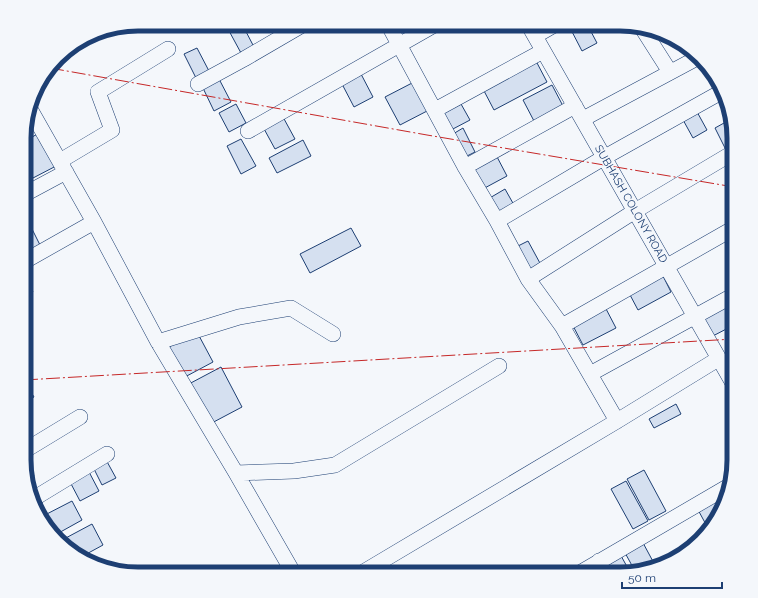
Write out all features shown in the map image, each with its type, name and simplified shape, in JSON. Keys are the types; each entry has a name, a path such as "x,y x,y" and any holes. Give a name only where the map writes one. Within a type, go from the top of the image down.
{"street":[{"path":"198,84 292,31"},
{"path":"392,31 465,167 497,221 528,279 562,326 617,421"},
{"path":"248,131 424,31"},
{"name":"SUBHASH COLONY ROAD","path":"533,31 696,316 727,374"},
{"path":"646,34 670,72"},
{"path":"31,190 112,130 98,92 168,49"},
{"path":"435,110 543,51"},
{"path":"582,119 693,60"},
{"path":"497,221 604,157 717,93"},
{"path":"465,167 575,106"},
{"path":"34,116 94,222 158,342 290,567"},
{"path":"528,279 635,211 727,156"},
{"path":"31,258 94,222"},
{"path":"562,326 727,232"},
{"path":"590,374 727,299"},
{"path":"158,342 239,317 291,308 333,334"},
{"path":"372,567 718,359"},
{"path":"236,473 294,471 335,465 499,366"},
{"path":"31,447 80,417"},
{"path":"38,496 107,454"},
{"path":"589,567 722,490"},
{"path":"599,561 603,567"}],"building":[{"path":"229,31 246,31 254,47 241,53"},
{"path":"396,31 412,31 401,40"},
{"path":"572,31 591,31 597,43 582,51"},
{"path":"197,48 209,71 196,78 184,54"},
{"path":"536,61 547,82 494,110 483,89"},
{"path":"361,74 373,97 354,107 342,84"},
{"path":"218,77 231,102 214,111 202,86"},
{"path":"414,82 429,110 400,125 385,97"},
{"path":"552,85 563,106 534,121 523,100"},
{"path":"236,104 246,123 229,132 219,113"},
{"path":"461,104 470,120 451,130 442,114"},
{"path":"696,110 707,130 693,138 682,118"},
{"path":"283,117 295,139 275,149 263,127"},
{"path":"724,123 727,128 727,152 715,128"},
{"path":"463,128 475,152 465,157 453,134"},
{"path":"41,132 58,165 33,178 31,174 31,138"},
{"path":"241,139 256,166 241,174 227,146"},
{"path":"303,140 311,156 277,173 269,158"},
{"path":"495,153 507,176 481,190 469,167"},
{"path":"505,189 514,205 496,215 488,199"},
{"path":"31,227 41,247 31,252"},
{"path":"351,228 361,246 310,273 300,254"},
{"path":"528,241 541,265 527,273 514,248"},
{"path":"663,276 671,292 638,310 629,293"},
{"path":"726,303 727,305 727,329 709,338 699,318"},
{"path":"604,305 616,328 583,345 571,322"},
{"path":"197,332 213,362 183,378 167,348"},
{"path":"221,367 242,407 208,425 187,385"},
{"path":"676,404 681,414 654,428 649,419"},
{"path":"105,458 116,478 102,485 92,465"},
{"path":"88,470 99,491 80,501 69,480"},
{"path":"644,470 666,511 649,520 627,479"},
{"path":"626,481 648,521 633,529 611,489"},
{"path":"716,498 718,502 705,523 697,508"},
{"path":"72,501 82,520 60,532 46,514"},
{"path":"92,524 103,545 87,554 66,538"},
{"path":"642,541 653,561 632,566 624,551"},
{"path":"620,554 627,567 607,567 605,563"}],"power":[{"path":"57,69 427,135 727,186"},
{"path":"31,380 727,339"}]}
